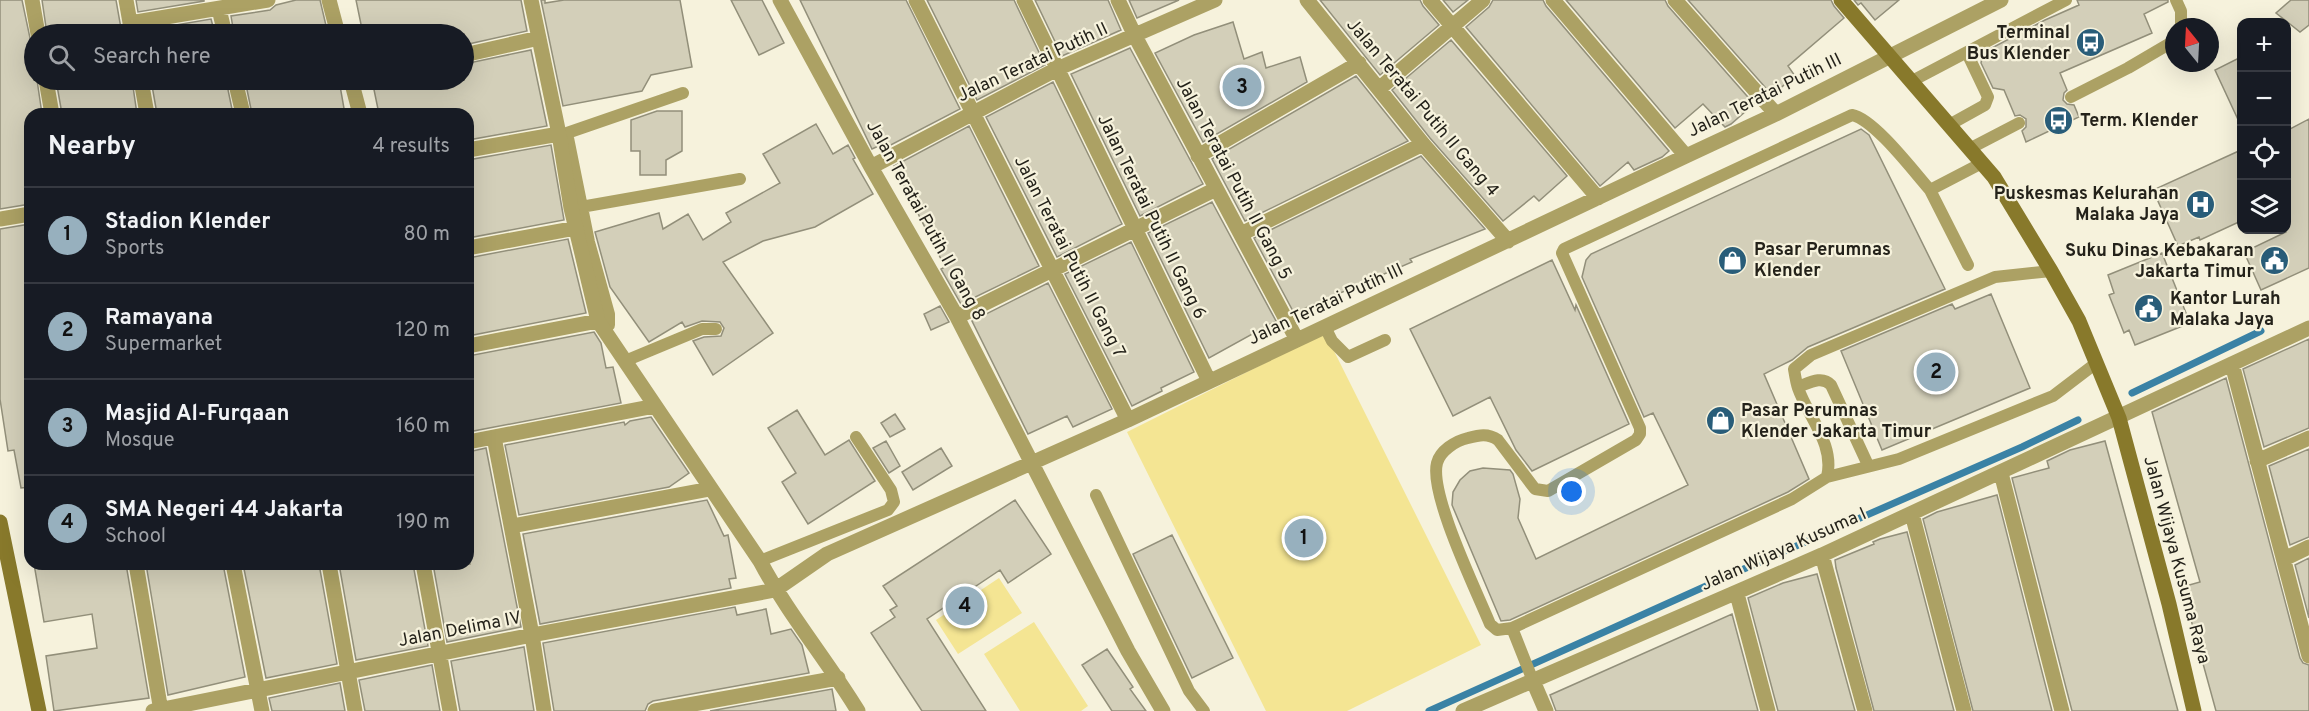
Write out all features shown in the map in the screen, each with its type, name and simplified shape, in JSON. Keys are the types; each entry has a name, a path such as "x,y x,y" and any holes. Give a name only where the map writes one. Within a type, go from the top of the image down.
{"street":[{"path":"32,0 36,24"},
{"path":"126,0 130,24"},
{"path":"153,24 268,0"},
{"path":"328,0 336,24"},
{"path":"531,0 576,228 601,325 858,711"},
{"name":"Jalan Teratai Putih II Gang 8","path":"780,0 871,167 957,317 1032,463"},
{"name":"Jalan Teratai Putih II Gang 7","path":"916,0 1128,420"},
{"name":"Jalan Teratai Putih II Gang 6","path":"1024,0 1209,381"},
{"name":"Jalan Teratai Putih II Gang 5","path":"1118,0 1198,156 1297,340"},
{"name":"Jalan Teratai Putih II","path":"871,167 1057,69 1215,0"},
{"name":"Jalan Teratai Putih II Gang 4","path":"1307,0 1423,144 1508,241"},
{"path":"1430,0 1598,198"},
{"path":"1380,88 1484,0"},
{"path":"1553,0 1686,156"},
{"path":"1675,0 1776,114"},
{"name":"Jalan Wijaya Kusuma Raya","path":"1841,0 1994,177 2051,270 2079,321 2119,418 2169,604 2194,711"},
{"name":"Jalan Teratai Putih III","path":"776,590 827,554 1128,420 1508,241 1776,114 1998,1"},
{"path":"219,9 223,24"},
{"path":"474,53 539,38"},
{"path":"1198,156 1359,63"},
{"path":"48,90 51,108"},
{"path":"143,90 146,108"},
{"path":"238,90 242,108"},
{"path":"356,90 359,108"},
{"path":"474,149 559,134"},
{"path":"1241,234 1423,144"},
{"path":"957,317 1216,189"},
{"path":"0,219 24,215"},
{"path":"474,247 576,228"},
{"path":"474,345 601,325"},
{"name":"Jalan Wijaya Kusuma I","path":"1463,711 1531,675 1737,594 2309,328"},
{"path":"2232,364 2309,656"},
{"path":"474,441 655,406"},
{"path":"494,437 532,635 544,711"},
{"path":"2257,461 2309,438"},
{"path":"1032,463 1128,651 1163,711"},
{"path":"2001,473 2062,711"},
{"path":"512,526 710,489"},
{"path":"1912,513 1964,711"},
{"path":"0,522 39,711"},
{"path":"2284,559 2309,547"},
{"path":"1822,555 1865,711"},
{"path":"137,570 158,711"},
{"path":"234,570 261,711"},
{"path":"330,570 355,711"},
{"path":"424,570 450,711"},
{"name":"Jalan Delima IV","path":"158,711 532,635 776,590"},
{"path":"1737,594 1763,709"},
{"path":"1531,675 1546,711"},
{"path":"655,711 838,678"}],"lane":[{"path":"1912,81 2066,0"},
{"path":"2176,0 2181,11 2181,18"},
{"path":"2071,97 2165,46"},
{"path":"1949,125 1988,102 1988,97 1967,53"},
{"path":"601,325 609,325 609,314 581,207 567,133 683,93"},
{"path":"1968,265 1930,190 1876,128 1863,118 1852,115 1564,249 1562,253 1640,428 1640,434 1636,441 1548,491 1535,489 1492,435 1461,439 1441,453 1436,478 1441,504 1490,624 1497,630 1512,628 1792,499 1827,477 1899,459 2053,396 2095,364"},
{"path":"1969,149 2019,123"},
{"path":"1930,190 1982,163"},
{"path":"581,207 740,179"},
{"path":"1827,477 1830,466 1828,450 1798,387 1794,369 1811,356 1995,277 2051,270"},
{"path":"1325,327 1332,341 1348,357 1385,340"},
{"path":"625,361 702,329 716,330"},
{"path":"1798,387 1821,380 1831,385 1868,465"},
{"path":"760,561 888,510 894,502 891,490 856,437"},
{"path":"1096,495 1188,691 1204,711"},
{"path":"1512,628 1531,675"}],"shaded area":[{"path":"1325,333 1481,645 1347,711 1266,711 1127,432"},
{"path":"999,578 1022,613 958,654 936,620"},
{"path":"1034,622 1088,706 1081,711 1020,711 984,654"}],"building":[{"path":"0,0 22,0 27,24 24,24 24,90 38,90 41,108 24,108 24,205 0,209"},
{"path":"42,0 116,0 120,24 46,24"},
{"path":"136,0 204,0 204,1 138,12"},
{"path":"296,0 320,0 326,24 232,24 231,16 270,10 276,5"},
{"path":"356,0 521,0 527,31 474,43 474,24 361,24"},
{"path":"541,0 545,0 545,3 564,0 680,0 692,67 651,75 642,91 563,106"},
{"path":"731,0 762,0 784,43 759,55"},
{"path":"800,0 906,0 960,109 885,148 883,144 872,149"},
{"path":"927,0 1014,0 1045,65 977,100"},
{"path":"1035,0 1108,0 1121,30 1062,56"},
{"path":"1129,0 1179,0 1137,18"},
{"path":"1320,0 1420,0 1439,25 1380,75"},
{"path":"1443,0 1468,0 1453,12"},
{"path":"1493,0 1543,0 1669,151 1662,157 1634,170 1628,162 1600,186 1466,27 1489,7"},
{"path":"1566,0 1665,0 1754,104 1725,127 1703,104 1675,128"},
{"path":"1688,0 1831,0 1844,18 1788,66 1795,76 1772,95"},
{"path":"1854,0 1899,0 1875,20 1861,3 1858,5"},
{"path":"2077,0 2168,0 2168,2 2144,14 2152,33 2060,73 2067,90 2063,100 2067,104 2074,105 2079,117 2026,142 2022,131 2026,127 2026,119 2020,115 2015,116 2004,90 1993,88 1981,63 1982,58 1986,51 2079,5"},
{"path":"2291,0 2309,0 2309,25 2300,32 2291,25 2291,18 2282,18 2276,13"},
{"path":"211,19 212,24 182,24"},
{"path":"1233,22 1244,59 1262,52 1266,68 1300,57 1307,82 1203,142 1155,53 1194,35"},
{"path":"1451,40 1567,176 1539,201 1534,196 1503,221 1430,138 1392,90"},
{"path":"1130,48 1203,184 1140,216 1071,74"},
{"path":"531,50 547,126 474,139 474,108 378,108 374,90 474,90 474,62"},
{"path":"2237,59 2237,117 2216,72 2219,72 2219,68"},
{"path":"1356,76 1408,141 1245,221 1212,159"},
{"path":"1053,82 1122,224 1057,257 986,117"},
{"path":"58,90 133,90 136,108 61,108"},
{"path":"153,90 228,90 232,108 156,108"},
{"path":"247,90 341,90 344,108 251,108"},
{"path":"657,111 682,111 682,151 666,160 666,175 640,175 640,151 631,151 631,120"},
{"path":"2309,119 2309,268 2261,290 2244,252 2282,234 2291,234 2291,128"},
{"path":"816,124 833,154 848,145 855,158 853,159 873,194 815,227 763,241 723,262 773,333 713,375 693,341 704,337 721,336 724,328 720,322 702,321 685,327 682,322 649,342 610,287 595,232 659,213 663,229 688,214 703,240 731,222 726,213 780,183 763,154"},
{"path":"969,126 1039,266 961,304 941,269 945,267 894,166"},
{"name":"Pasar Perumnas Klender Jakarta Timur","path":"1861,129 1869,135 1945,289 1808,347 1792,360 1764,374 1809,479 1788,492 1510,620 1501,621 1452,505 1453,492 1460,480 1470,471 1483,468 1510,470 1513,474 1520,499 1518,518 1536,559 1688,485 1653,413 1644,417 1582,277 1586,260 1591,254"},
{"path":"551,145 564,220 474,237 474,159"},
{"name":"Puskesmas Kelurahan Malaka Jaya","path":"2237,152 2237,223 2200,240 2199,237 2178,246 2153,190"},
{"path":"1421,156 1485,229 1410,259 1412,262 1294,313 1254,238"},
{"path":"1212,202 1276,321 1209,358 1148,233"},
{"path":"24,225 24,488 21,488 14,450 8,451 0,399 0,229"},
{"path":"568,239 586,313 474,335 474,257"},
{"path":"1131,242 1194,372 1161,388 1162,391 1132,406 1065,274"},
{"name":"Kantor Lurah Malaka Jaya","path":"2162,253 2190,323 2135,345 2129,330 2124,333 2109,295 2114,293 2108,275"},
{"path":"1552,260 1575,310 1576,305 1629,424 1532,471 1516,450 1490,397 1453,416 1410,329"},
{"path":"1048,283 1112,409 1073,427 1067,416 1028,434 972,321"},
{"path":"1991,294 2030,388 1882,450 1841,351 1952,304 1955,309"},
{"path":"940,306 949,322 931,330 924,314"},
{"path":"594,332 601,343 606,368 613,367 621,403 474,431 474,355"},
{"path":"2309,339 2309,428 2264,447 2243,369"},
{"path":"2226,378 2300,658 2303,663 2309,665 2309,711 2216,711 2182,587 2200,582 2152,412"},
{"path":"797,410 825,455 849,440 875,481 808,524 782,482 796,473 768,428"},
{"path":"895,414 905,429 890,437 881,423"},
{"path":"651,417 689,473 669,487 519,515 505,445 624,422 625,425 630,421"},
{"path":"886,441 900,466 889,473 873,448"},
{"path":"2105,441 2178,711 2072,711 2012,478 2049,468 2047,461 2070,450"},
{"path":"486,448 521,627 447,642 434,570 474,570 474,451"},
{"path":"941,448 952,466 913,490 902,472"},
{"path":"2309,449 2309,537 2290,545 2269,466"},
{"path":"1997,495 2052,711 1973,711 1923,519 1937,512"},
{"path":"707,500 724,536 728,535 736,578 729,579 731,588 540,624 523,534"},
{"path":"1015,500 1051,554 1008,583 1000,570 927,619 986,711 922,711 871,633 895,617 890,610 897,606 883,586"},
{"path":"1907,532 1954,711 1874,711 1836,568 1835,560 1874,544 1873,542 1880,539"},
{"path":"1172,535 1233,658 1192,678 1133,554"},
{"path":"2309,558 2309,618 2295,565"},
{"path":"35,570 127,570 149,698 54,711 46,656 97,648 92,614 44,622"},
{"path":"147,570 224,570 245,677 168,695"},
{"path":"244,570 320,570 337,664 266,678"},
{"path":"340,570 414,570 428,646 356,660"},
{"path":"1817,574 1855,711 1778,711 1748,598 1783,583"},
{"path":"735,607 737,615 766,609 771,634 791,629 802,645 809,673 653,701 648,704 645,711 554,711 543,643"},
{"path":"1732,614 1758,711 1556,711 1550,695"},
{"path":"524,647 534,711 460,711 451,661"},
{"path":"1107,649 1133,687 1130,689 1146,711 1112,711 1082,665"},
{"path":"432,665 440,711 365,711 359,680"},
{"path":"340,683 345,711 272,711 269,698"},
{"path":"832,689 836,711 710,711"}],"waterway":[{"path":"2132,393 2261,331"},
{"path":"1429,711 2078,420"}],"place":[{"name":"Terminal Bus Klender","path":"2091,43"},
{"name":"Masjid Al-Furqaan","path":"1242,87"},
{"name":"Term. Klender","path":"2059,121"},
{"name":"Puskesmas Kelurahan Malaka Jaya","path":"2200,204"},
{"name":"Pasar Perumnas Klender","path":"1733,260"},
{"name":"Suku Dinas Kebakaran Jakarta Timur","path":"2275,261"},
{"name":"Kantor Lurah Malaka Jaya","path":"2149,309"},
{"name":"Ramayana","path":"1936,372"},
{"name":"Pasar Perumnas Klender Jakarta Timur","path":"1720,421"},
{"name":"Stadion Klender","path":"1304,538"},
{"name":"SMA Negeri 44 Jakarta","path":"965,606"}]}
